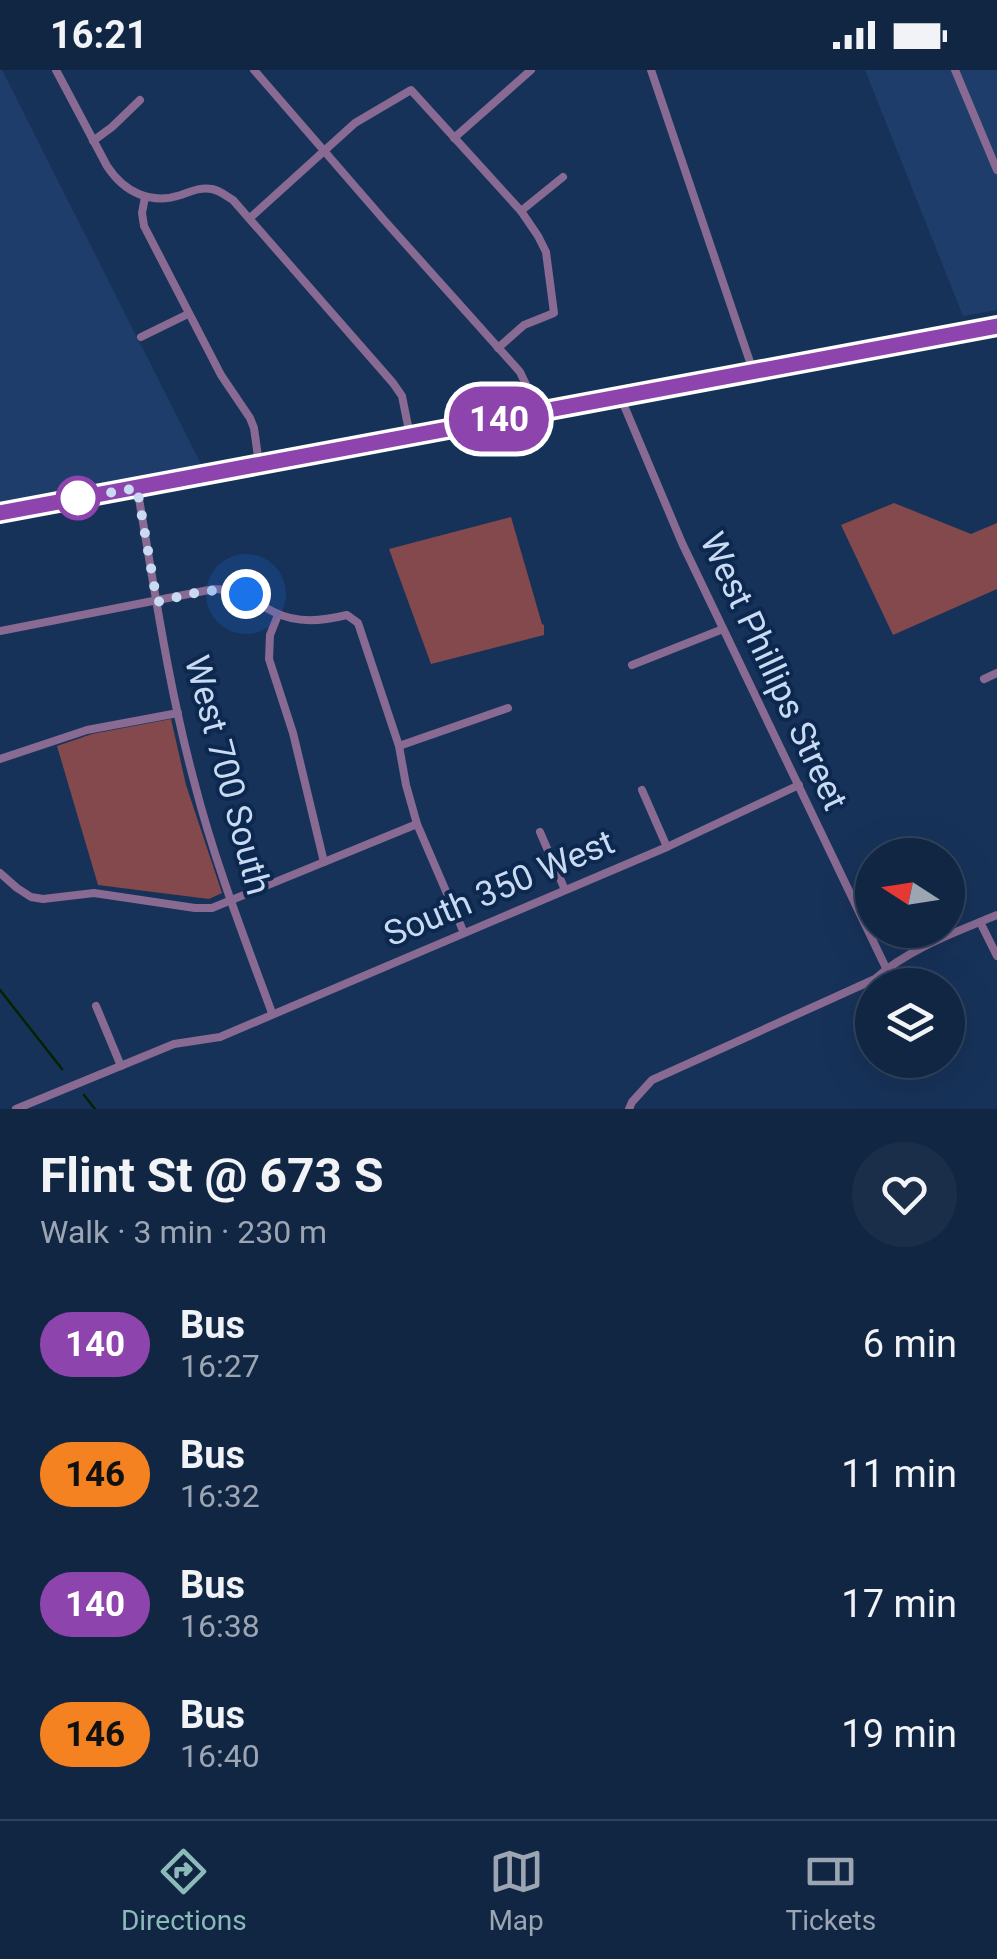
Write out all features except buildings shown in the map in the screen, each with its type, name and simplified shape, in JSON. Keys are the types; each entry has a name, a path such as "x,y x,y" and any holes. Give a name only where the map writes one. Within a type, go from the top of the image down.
{"street":[{"path":"56,70 116,181 128,190 166,199 209,188 233,200 394,383 402,396 410,436"},
{"path":"254,70 520,372 535,412"},
{"path":"454,138 531,70"},
{"path":"651,70 751,371"},
{"path":"955,70 997,170"},
{"path":"250,218 355,122 411,90 521,211 546,252 554,313 524,325 498,348"},
{"path":"92,140 112,128 140,100"},
{"path":"521,211 563,178"},
{"path":"145,197 144,226 221,375 250,418 260,464"},
{"path":"141,337 188,314"},
{"path":"0,513 997,326"},
{"name":"West Phillips Street","path":"620,396 682,543 886,968"},
{"name":"West 700 South","path":"137,488 194,781 272,1013"},
{"path":"0,631 214,589 246,594 278,615 302,621 347,614 358,623 399,746 418,824 464,933"},
{"path":"278,615 270,635 269,660 293,733 324,862"},
{"path":"632,665 723,629"},
{"path":"984,679 997,673"},
{"path":"399,746 508,708"},
{"path":"0,759 87,730 178,713"},
{"name":"South 350 West","path":"16,1109 174,1044 220,1036 667,847 799,786"},
{"path":"642,790 667,847"},
{"path":"0,873 17,888 42,899 94,893 212,908 418,824"},
{"path":"540,832 565,890"},
{"path":"886,968 997,915"},
{"path":"980,922 997,956"},
{"path":"629,1109 652,1080 855,988"},
{"path":"96,1006 121,1066"}],"shaded area":[{"path":"2,70 202,466 0,503"},
{"path":"865,70 997,70 997,310 963,316"},
{"path":"894,503 971,534 997,523 997,589 893,635 841,525"},
{"path":"511,517 544,635 431,664 389,549"},
{"path":"171,719 186,785 222,893 209,899 98,885 57,746 92,734"}],"waterway":[{"path":"0,990 62,1069"},
{"path":"84,1095 95,1109"}],"bus line":[{"name":"140","path":"0,513 997,326"}],"route":[{"path":"78,498 68,500 137,488 157,602 214,589 246,594"}]}
